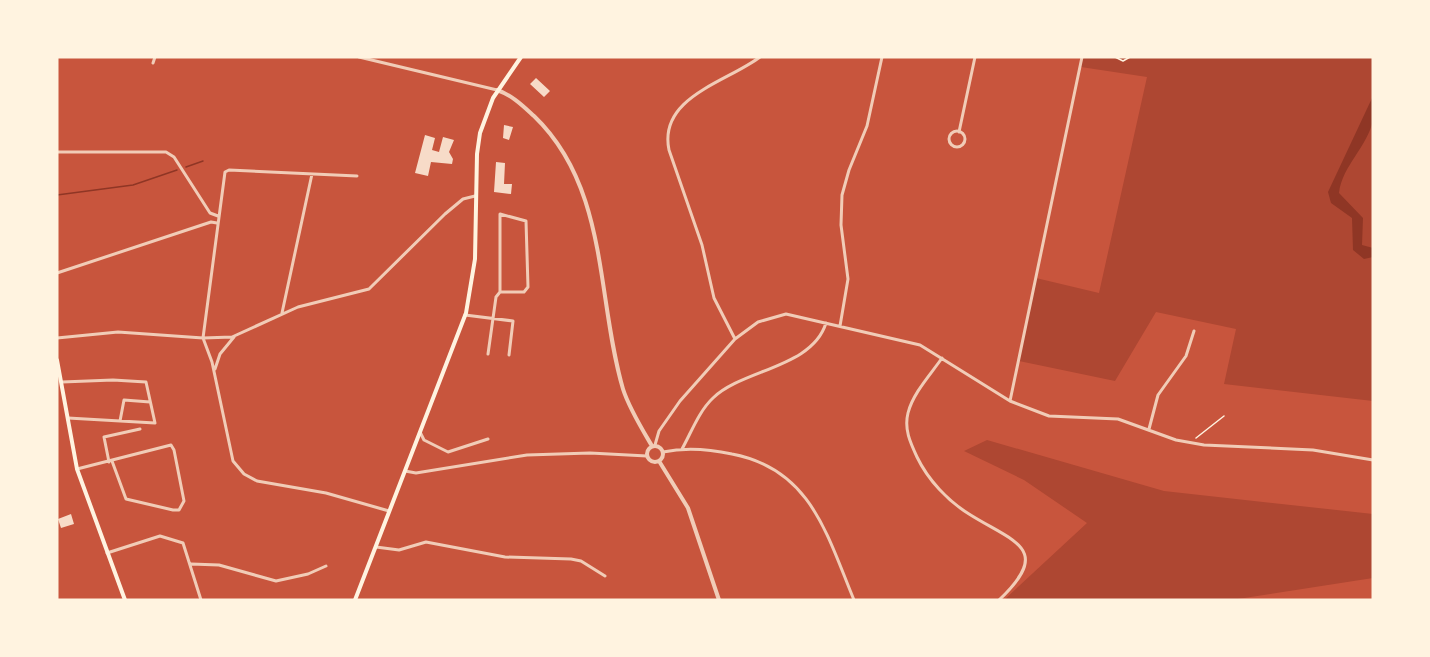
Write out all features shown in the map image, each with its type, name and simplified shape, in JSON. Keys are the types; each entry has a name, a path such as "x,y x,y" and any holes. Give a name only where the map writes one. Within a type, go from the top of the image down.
{"main road":[{"path":"355,600 465,315 475,260 478,143 486,115 497,90 521,57"},
{"path":"57,360 77,469 125,600"}],"street":[{"path":"153,63 155,57"},
{"path":"359,57 497,90 511,96 548,131 564,154 582,194 599,247 624,392 654,446 663,452 718,451 753,459 792,482 813,506 822,522 854,600"},
{"path":"735,339 714,298 702,245 669,150 668,134 672,117 681,105 760,57"},
{"path":"840,326 848,279 841,225 842,195 849,170 867,126 882,57"},
{"path":"959,132 975,57"},
{"path":"1010,401 1082,57"},
{"path":"954,132 959,132 965,139 962,145 956,147 950,143 949,138 954,132"},
{"path":"57,152 166,152 174,158 210,213 218,216"},
{"path":"357,176 227,170 224,174 203,338 214,371 231,456 244,474 257,481 326,493 390,511"},
{"path":"282,313 312,174"},
{"path":"57,338 118,332 203,338 235,336 282,313 369,289 462,199 475,196"},
{"path":"488,354 496,297 500,292 500,213 526,221 528,268 526,290 500,292"},
{"path":"57,273 211,222 217,223"},
{"path":"465,315 513,321 509,355"},
{"path":"647,456 648,449 654,446 659,431 680,401 735,339 758,322 776,315 795,315 920,345 1010,401 1048,416 1118,419 1190,443 1313,450 1373,460"},
{"path":"682,450 713,398 739,382 795,357 821,333 826,322"},
{"path":"1149,429 1158,395 1186,356 1194,332"},
{"path":"214,371 220,354 235,336"},
{"path":"942,358 910,407 908,434 927,474 951,500 970,515 1011,538 1022,548 1026,560 1023,575 999,600"},
{"path":"62,382 113,380 146,382 155,423 68,418"},
{"path":"120,421 124,400 150,402"},
{"path":"77,469 110,462 171,445 184,501 183,507 179,510 126,499 110,462 104,437 140,429"},
{"path":"420,432 424,440 448,452 488,439"},
{"path":"659,461 663,452"},
{"path":"405,471 416,473 528,455 590,453 647,456 653,462 659,461"},
{"path":"659,461 688,508 719,600"},
{"path":"107,552 134,542 167,537 183,543 201,600"},
{"path":"376,547 399,550 426,542 505,557 571,559 581,561 605,576"},
{"path":"191,564 219,565 276,580 308,574 326,566"}],"path":[{"path":"1115,57 1123,61 1130,57"},
{"path":"1190,443 1224,416"}],"shaded area":[{"path":"1083,57 1373,57 1373,401 1224,384 1236,329 1156,312 1115,381 1019,361 1036,278 1099,293 1147,77 1081,67"},
{"path":"1373,96 1373,117 1370,129 1345,174 1339,193 1363,218 1362,245 1373,248 1373,257 1364,259 1353,250 1352,218 1331,203 1328,192"},
{"path":"987,440 1164,491 1373,514 1373,578 1231,600 1004,600 1087,523 1024,480 964,451"}],"building":[{"path":"536,78 550,91 544,97 530,84"},
{"path":"504,125 513,127 509,140 503,138"},
{"path":"425,135 435,138 432,150 439,152 443,137 454,140 449,152 453,159 452,164 431,162 428,176 415,173"},
{"path":"496,162 505,163 504,184 512,184 511,194 494,192"},
{"path":"71,514 74,524 61,528 58,519"}],"waterway":[{"path":"186,167 203,161"},
{"path":"57,195 133,185 177,170"}]}
